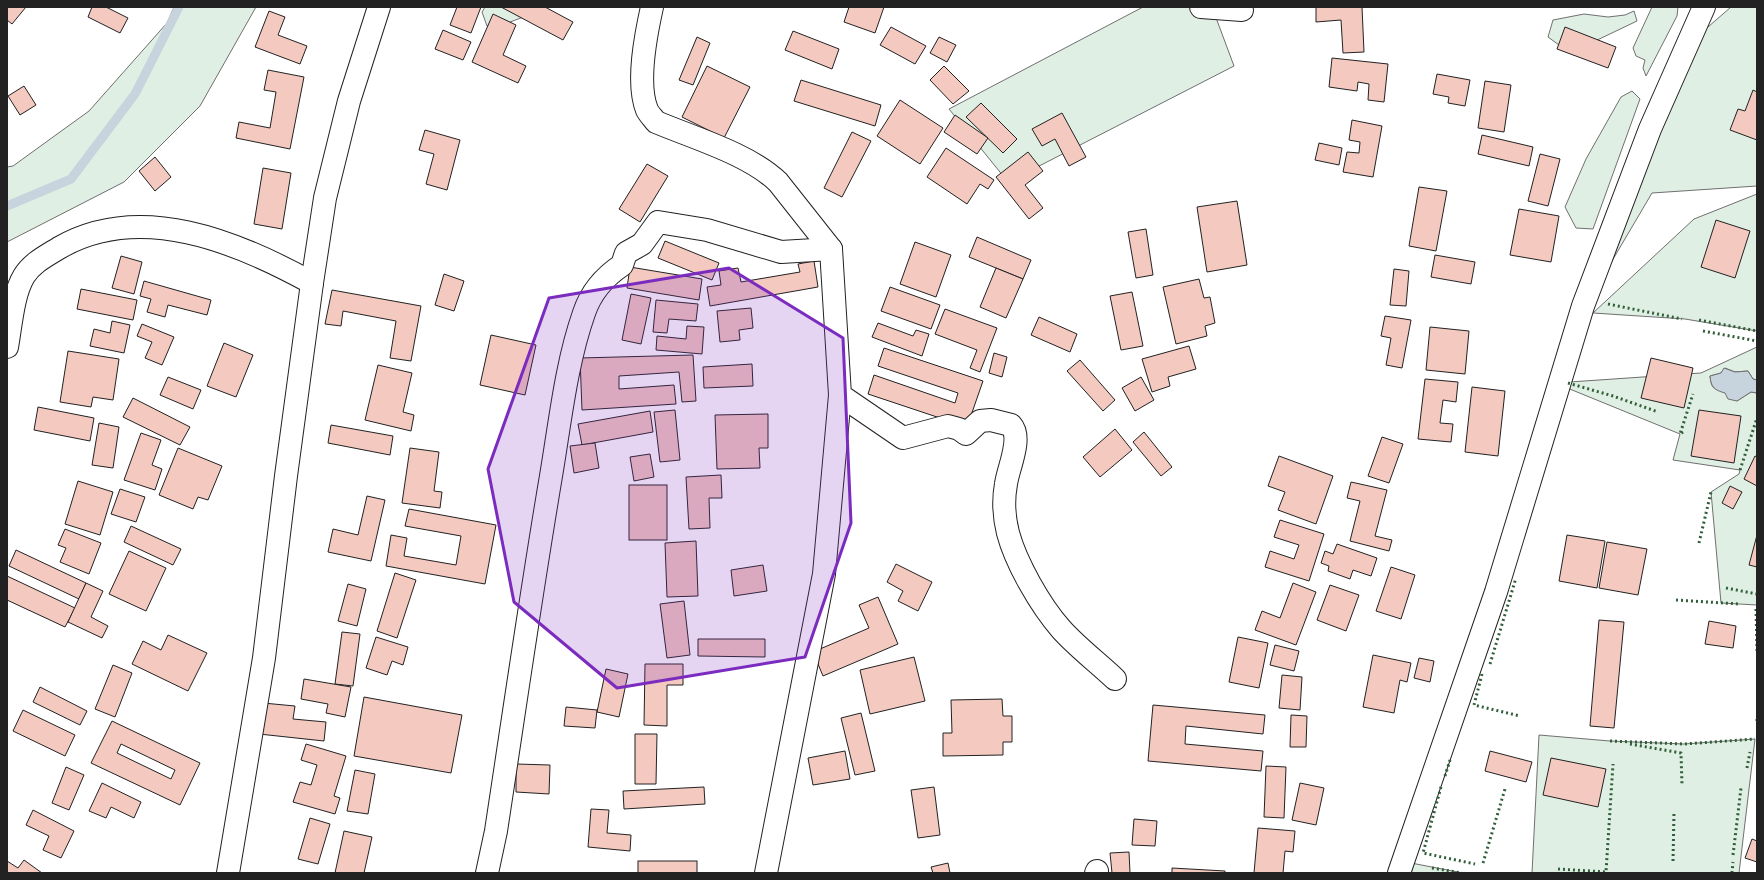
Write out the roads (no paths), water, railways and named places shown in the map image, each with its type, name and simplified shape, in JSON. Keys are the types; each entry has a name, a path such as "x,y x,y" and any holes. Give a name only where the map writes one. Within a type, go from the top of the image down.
{"street":[{"path":"228,873 264,658 312,283 326,198 349,101 379,7"},
{"path":"652,7 645,42 642,74 644,99 647,110 656,122 751,161 769,173 778,182 831,249 840,395 824,574 766,873"},
{"path":"1201,7 1242,10"},
{"path":"1399,873 1496,592 1583,306 1650,129 1704,7"},
{"path":"488,873 547,500 573,349 584,313 595,289 610,273 622,265 626,253 642,244 658,222 707,230 781,252 831,249"},
{"path":"7,347 18,287 30,268 42,258 67,244 87,234 109,228 134,227 186,231 220,240 277,264 312,283"},
{"path":"840,395 903,438 948,426 966,434 980,420 991,420 1011,425 1015,431 1016,442 1006,484 1004,503 1008,534 1016,558 1060,628 1115,678"}],"waterway":[{"path":"7,206 71,179 135,94 179,7"}]}
